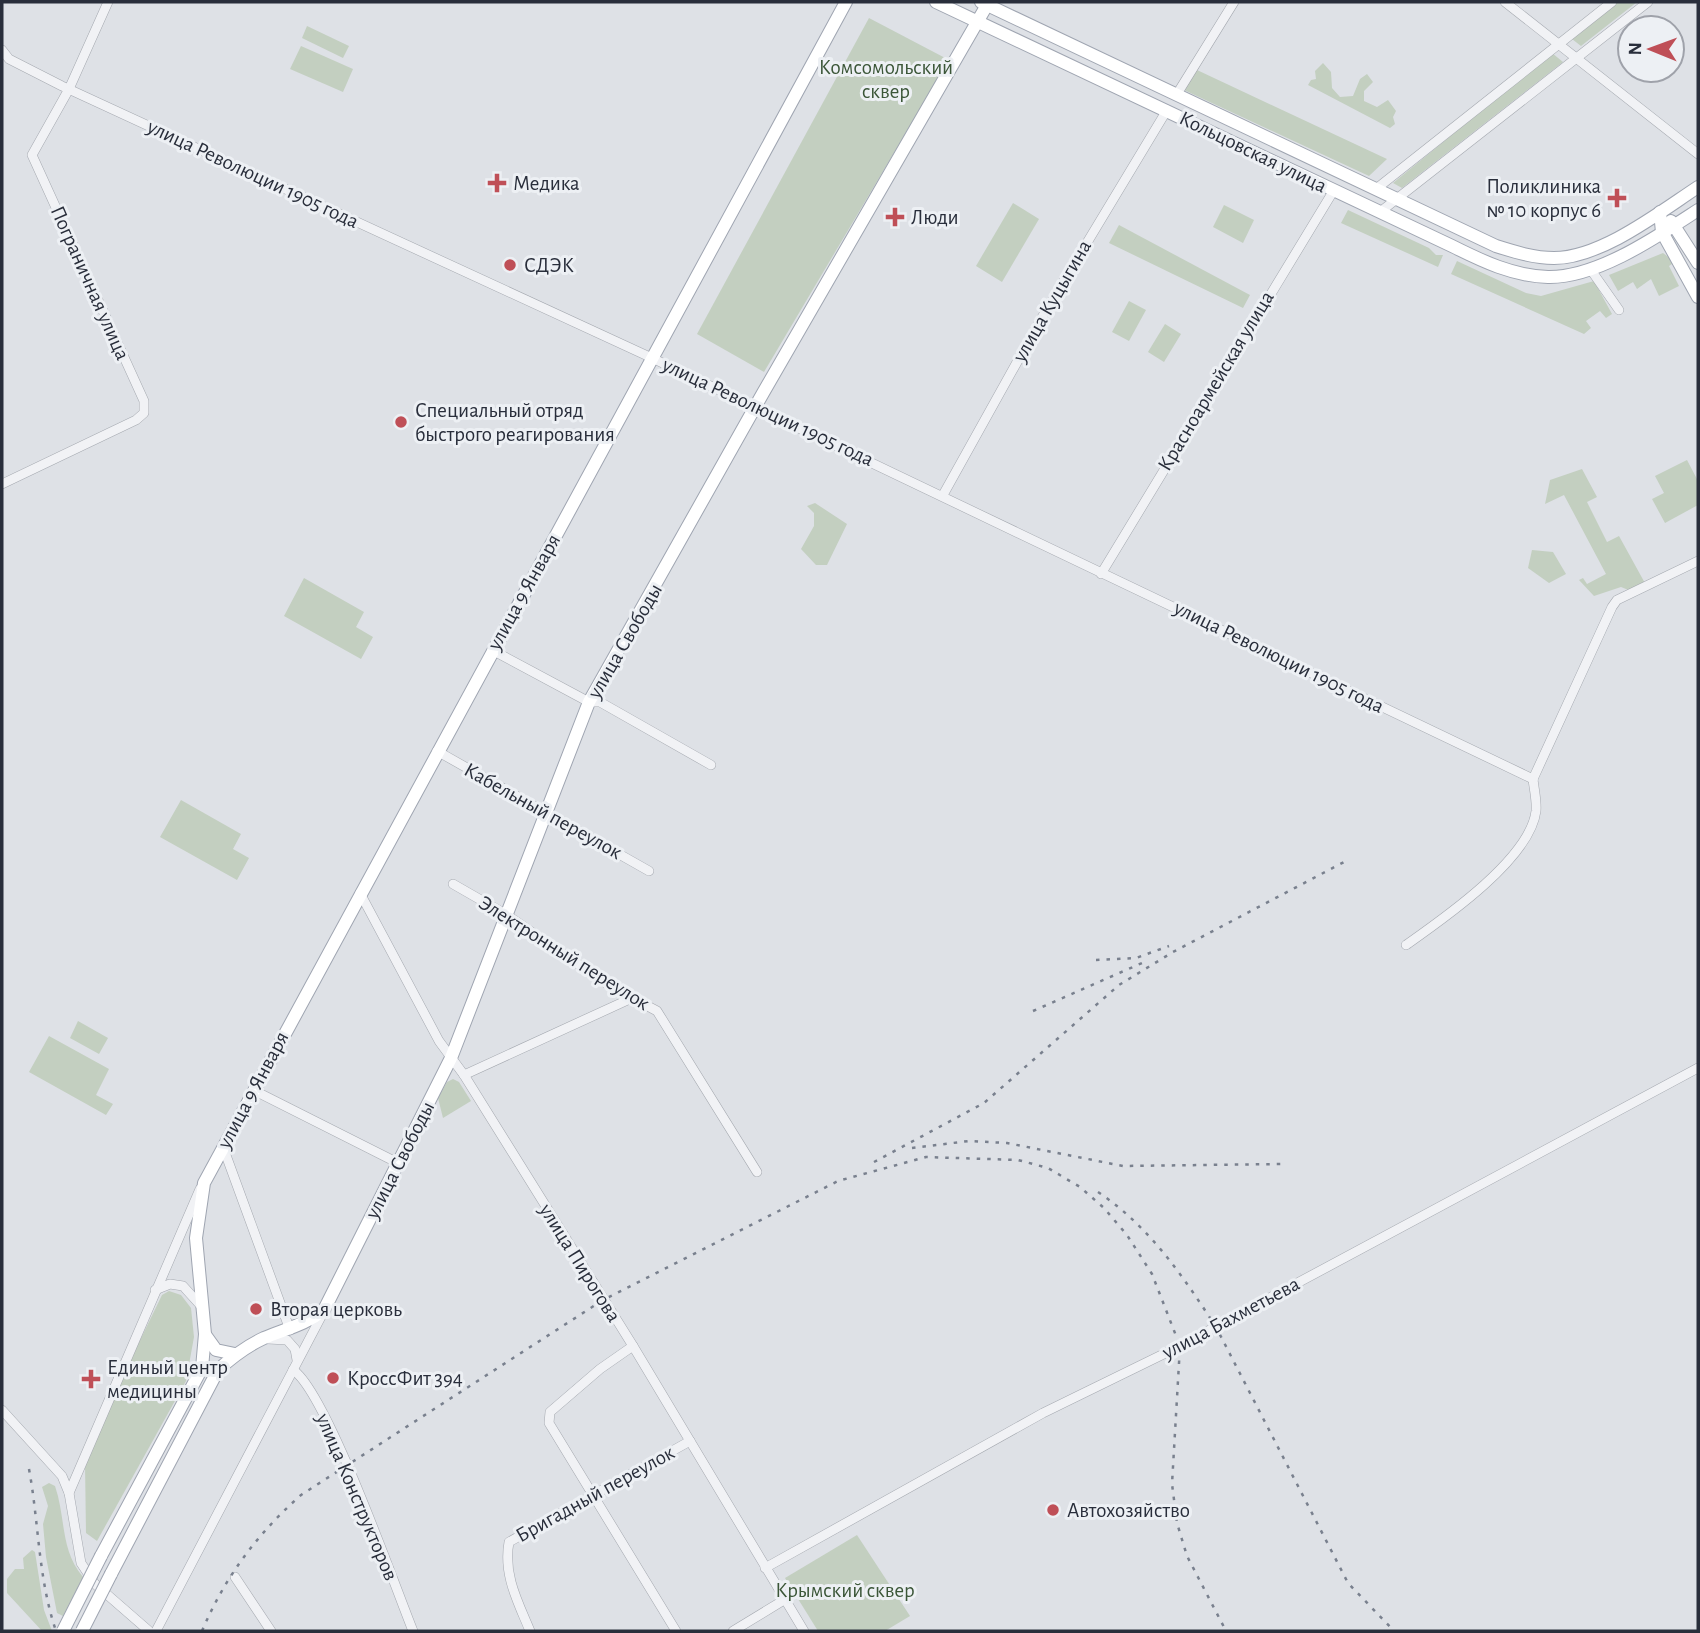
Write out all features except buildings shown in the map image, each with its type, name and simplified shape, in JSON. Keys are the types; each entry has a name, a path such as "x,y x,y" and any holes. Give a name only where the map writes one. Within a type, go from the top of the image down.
{"main road":[{"name":"улица 9 Января","path":"63,1631 198,1378 205,1334 196,1238 204,1183 840,8 846,2"},
{"name":"Кольцовская улица","path":"936,2 1505,269 1547,277 1591,270 1676,225 1698,210"},
{"name":"Кольцовская улица","path":"985,3 1496,246 1520,253 1556,258 1597,247 1698,187"},
{"name":"улица Свободы","path":"324,1310 452,1058 589,702 978,21 985,3"},
{"path":"1660,212 1676,225 1698,263"},
{"path":"1660,212 1662,232 1698,297"},
{"path":"82,1631 218,1370 235,1354 264,1338 290,1330 324,1310"},
{"path":"205,1334 216,1350 235,1354"}],"street":[{"path":"69,89 108,2"},
{"path":"1177,94 1234,2"},
{"path":"1505,2 1698,154"},
{"path":"1377,190 1612,2"},
{"path":"1380,212 1648,2"},
{"name":"улица Революции 1905 года","path":"2,50 9,60 69,89 943,495 1533,779"},
{"name":"Пограничная улица","path":"2,484 136,420 144,413 144,401 32,155 69,89"},
{"name":"улица Куцыгина","path":"943,495 1041,319 1167,110"},
{"name":"Красноармейская улица","path":"1101,573 1334,190"},
{"path":"1591,270 1619,310"},
{"path":"1406,945 1459,908 1521,845 1536,813 1533,779 1617,600 1698,561"},
{"path":"492,650 589,702 600,702 711,765"},
{"name":"Кабельный переулок","path":"437,751 649,871"},
{"name":"Электронный переулок","path":"453,884 507,915 632,998 657,1011 757,1172"},
{"name":"улица Пирогова","path":"360,893 439,1041 464,1075 633,1346 804,1631"},
{"path":"464,1075 632,998"},
{"name":"улица Бахметьева","path":"765,1568 1043,1413 1180,1346 1698,1068"},
{"path":"253,1090 398,1163"},
{"path":"223,1147 290,1330"},
{"name":"улица 9 Января","path":"69,1493 155,1290 204,1183"},
{"path":"155,1290 170,1284 183,1286 202,1307"},
{"name":"улица Свободы","path":"156,1631 324,1310"},
{"path":"264,1338 287,1340 295,1349 295,1366"},
{"path":"633,1346 600,1369 550,1412 549,1423 552,1433 676,1631"},
{"name":"улица Конструкторов","path":"295,1366 304,1377 333,1434 413,1631"},
{"path":"2,1410 62,1476 69,1493 81,1563 95,1584 149,1631"},
{"name":"Бригадный переулок","path":"530,1631 509,1580 505,1560 509,1542 690,1441"},
{"path":"235,1577 271,1631"},
{"path":"733,1631 784,1600"}],"green space":[{"path":"1618,2 1637,2 1622,14 1616,14 1616,18 1581,46 1572,39"},
{"name":"Комсомольский сквер","path":"869,18 949,60 764,372 697,334"},
{"path":"307,26 349,46 343,58 302,38"},
{"path":"301,46 353,69 343,92 290,69"},
{"path":"1552,53 1563,62 1402,188 1393,183"},
{"path":"1323,63 1331,72 1332,88 1340,97 1353,96 1360,79 1367,74 1373,82 1364,91 1364,101 1377,107 1388,100 1396,111 1393,117 1395,124 1390,128 1308,85 1311,80 1316,79 1315,71"},
{"path":"1197,70 1387,159 1369,176 1184,90"},
{"path":"1013,203 1039,219 1002,282 976,266"},
{"path":"1224,205 1254,220 1243,243 1213,227"},
{"path":"1348,210 1429,248 1436,255 1443,255 1438,267 1341,223"},
{"path":"1119,225 1250,295 1243,308 1109,243"},
{"path":"1663,253 1675,262 1669,266 1679,286 1659,296 1651,279 1637,289 1633,282 1618,291 1609,275"},
{"path":"1457,261 1526,293 1541,296 1594,281 1612,314 1606,318 1600,311 1586,321 1591,328 1584,334 1451,274"},
{"path":"1129,301 1146,310 1129,341 1112,332"},
{"path":"1165,324 1181,334 1164,362 1148,352"},
{"path":"1687,460 1698,481 1698,505 1665,523 1652,499 1664,493 1655,476"},
{"path":"1582,469 1597,497 1587,502 1607,542 1619,536 1646,585 1631,591 1621,587 1594,596 1579,580 1583,578 1587,584 1606,574 1564,495 1545,504 1550,480"},
{"path":"815,503 847,524 827,565 816,565 801,549 814,526 814,513 807,506"},
{"path":"1532,550 1553,552 1566,574 1549,583 1528,568"},
{"path":"304,578 364,612 356,627 373,637 361,659 284,616"},
{"path":"181,800 241,834 233,849 249,858 237,880 160,837"},
{"path":"78,1021 108,1038 99,1054 70,1038"},
{"path":"49,1036 109,1069 96,1095 113,1104 106,1115 29,1072"},
{"path":"453,1079 459,1082 471,1101 443,1118 438,1098 447,1082"},
{"path":"169,1291 181,1295 191,1308 194,1337 186,1381 97,1541 86,1533 85,1463 95,1433 162,1295"},
{"path":"49,1483 55,1486 70,1556 83,1577 63,1616 57,1613 46,1557 43,1524 48,1506 42,1487"},
{"name":"Крымский сквер","path":"857,1535 910,1616 885,1631 818,1631 785,1578"},
{"path":"32,1550 35,1552 44,1610 52,1631 42,1631 7,1593 7,1579 15,1569 24,1569 23,1558"}],"railway":[{"path":"874,1162 984,1103 1119,985 1173,952 1346,861"},
{"path":"1096,960 1136,958 1169,946"},
{"path":"1033,1011 1142,963"},
{"path":"912,1148 969,1141 1007,1143 1123,1166 1284,1164"},
{"path":"202,1631 221,1592 244,1557 270,1525 301,1495 603,1300 838,1181 926,1157 1018,1160 1048,1168 1080,1187 1104,1208 1127,1235 1152,1274 1180,1346 1172,1484 1177,1523 1187,1556 1226,1631"},
{"path":"1098,1192 1134,1221 1164,1253 1216,1327 1348,1583 1394,1631"},
{"path":"29,1469 42,1571 56,1631"}],"place":[{"name":"Медика","path":"497,183"},
{"name":"Поликлиника № 10 корпус 6","path":"1617,198"},
{"name":"Люди","path":"895,217"},
{"name":"СДЭК","path":"510,265"},
{"name":"Специальный отряд быстрого реагирования","path":"401,422"},
{"name":"Вторая церковь","path":"256,1309"},
{"name":"КроссФит 394","path":"333,1378"},
{"name":"Единый центр медицины","path":"91,1379"},
{"name":"Автохозяйство","path":"1053,1510"}]}
